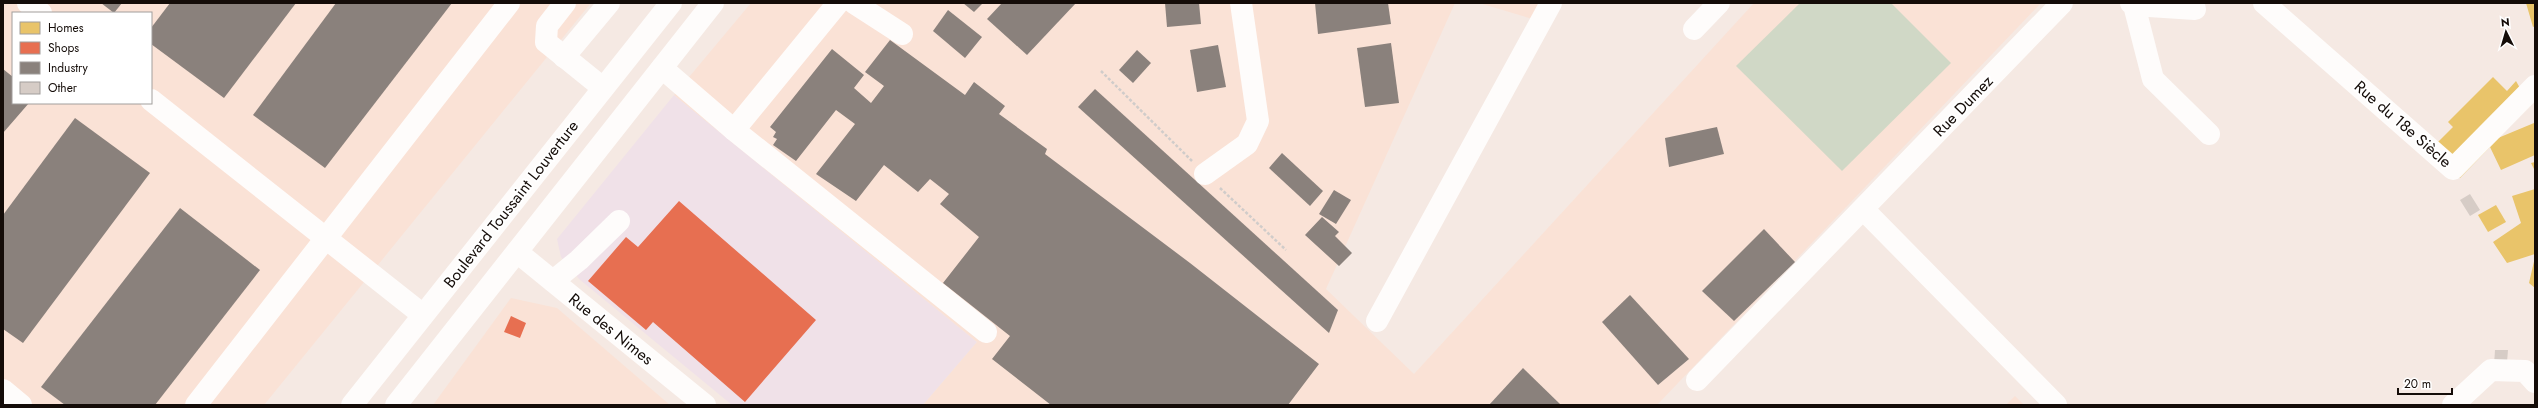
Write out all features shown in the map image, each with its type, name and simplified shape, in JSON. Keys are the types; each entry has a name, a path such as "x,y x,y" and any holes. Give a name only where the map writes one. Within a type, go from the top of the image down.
{"street":[{"path":"28,3 40,12"},
{"path":"565,3 547,26 546,42 604,88"},
{"path":"564,57 609,3"},
{"name":"Boulevard Toussaint Louverture","path":"352,405 671,3"},
{"path":"396,405 713,3"},
{"path":"734,130 838,3"},
{"path":"854,3 902,34"},
{"path":"1205,174 1247,144 1258,121 1241,3"},
{"path":"1377,320 1551,3"},
{"path":"1694,28 1719,3"},
{"name":"Rue Dumez","path":"1697,380 1864,210 2062,3"},
{"name":"Rue du 18e Siècle","path":"2264,3 2453,169 2535,86"},
{"path":"196,405 327,238 506,4"},
{"path":"2195,9 2133,4 2154,79 2209,134"},
{"path":"662,68 734,130 986,332"},
{"path":"152,101 423,315"},
{"path":"1864,210 2056,405"},
{"path":"553,281 579,260 619,222"},
{"name":"Rue des Nimes","path":"517,252 705,405"},
{"path":"2453,405 2491,370 2525,371 2535,382"},
{"path":"3,390 21,405"}],"shaded area":[{"path":"3,3 591,3 264,405 3,405"},
{"path":"751,3 1455,3 1326,289 1414,374 1754,3 2041,3 1657,405 923,405 977,342 674,95"},
{"path":"1479,3 1545,3 1536,20"},
{"path":"674,95 977,342 923,405 732,405 579,279 561,257 557,239"},
{"path":"511,298 557,308 670,405 433,405"},
{"path":"2015,396 2024,405 2006,405"}],"green space":[{"path":"1800,3 1891,3 1951,63 1842,171 1736,66"}],"building: Homes":[{"path":"2526,3 2535,3 2535,26 2533,27"},
{"path":"2493,77 2507,91 2516,81 2530,106 2498,138 2534,123 2535,155 2501,170 2490,147 2460,178 2431,149 2453,127 2448,122"},
{"path":"2535,162 2535,171 2531,163"},
{"path":"2535,189 2535,254 2507,263 2493,242 2521,223 2512,196"},
{"path":"2496,205 2506,222 2488,232 2478,215"},
{"path":"2535,257 2535,288 2529,283"}],"building: Shops":[{"path":"679,201 816,320 745,402 653,322 646,330 588,281 626,237 638,247"},
{"path":"511,316 526,323 520,338 504,332"}],"building: Industry":[{"path":"101,3 122,3 115,12"},
{"path":"170,3 296,3 224,98 152,45 152,27"},
{"path":"336,3 452,3 325,168 253,115"},
{"path":"963,3 983,3 974,12"},
{"path":"1002,3 1076,3 1027,55 987,19"},
{"path":"1165,3 1199,3 1201,24 1167,27"},
{"path":"1315,3 1388,3 1391,24 1318,34"},
{"path":"948,10 982,37 965,58 933,31"},
{"path":"890,40 965,95 974,82 1005,106 999,114 1047,149 1045,154 1190,263 1319,364 1288,405 1051,405 992,359 1010,336 943,283 979,237 940,204 949,194 930,179 918,192 884,165 856,201 816,174 855,124 836,110 796,161 773,145 777,139 773,137 776,132 770,127 832,49 864,75 854,88 871,103 884,86 865,72"},
{"path":"1391,43 1399,103 1365,107 1357,48"},
{"path":"1218,45 1226,87 1197,92 1190,50"},
{"path":"1137,50 1151,63 1133,83 1119,70"},
{"path":"3,69 12,76 12,104 28,104 3,133"},
{"path":"1095,89 1338,310 1329,333 1078,107"},
{"path":"75,118 150,173 23,343 3,329 3,215"},
{"path":"1717,127 1724,154 1669,167 1665,138"},
{"path":"1282,153 1323,191 1310,206 1269,168"},
{"path":"1334,190 1351,200 1336,224 1319,214"},
{"path":"180,208 260,270 155,405 65,405 41,387"},
{"path":"1322,217 1339,232 1335,236 1352,253 1339,266 1305,235"},
{"path":"1764,229 1795,262 1734,321 1702,291"},
{"path":"1630,295 1689,359 1658,385 1602,322"},
{"path":"1523,368 1561,405 1489,405"}],"building: Other":[{"path":"2470,194 2480,210 2470,216 2460,200"},
{"path":"2495,350 2508,350 2507,362 2494,365"}]}
